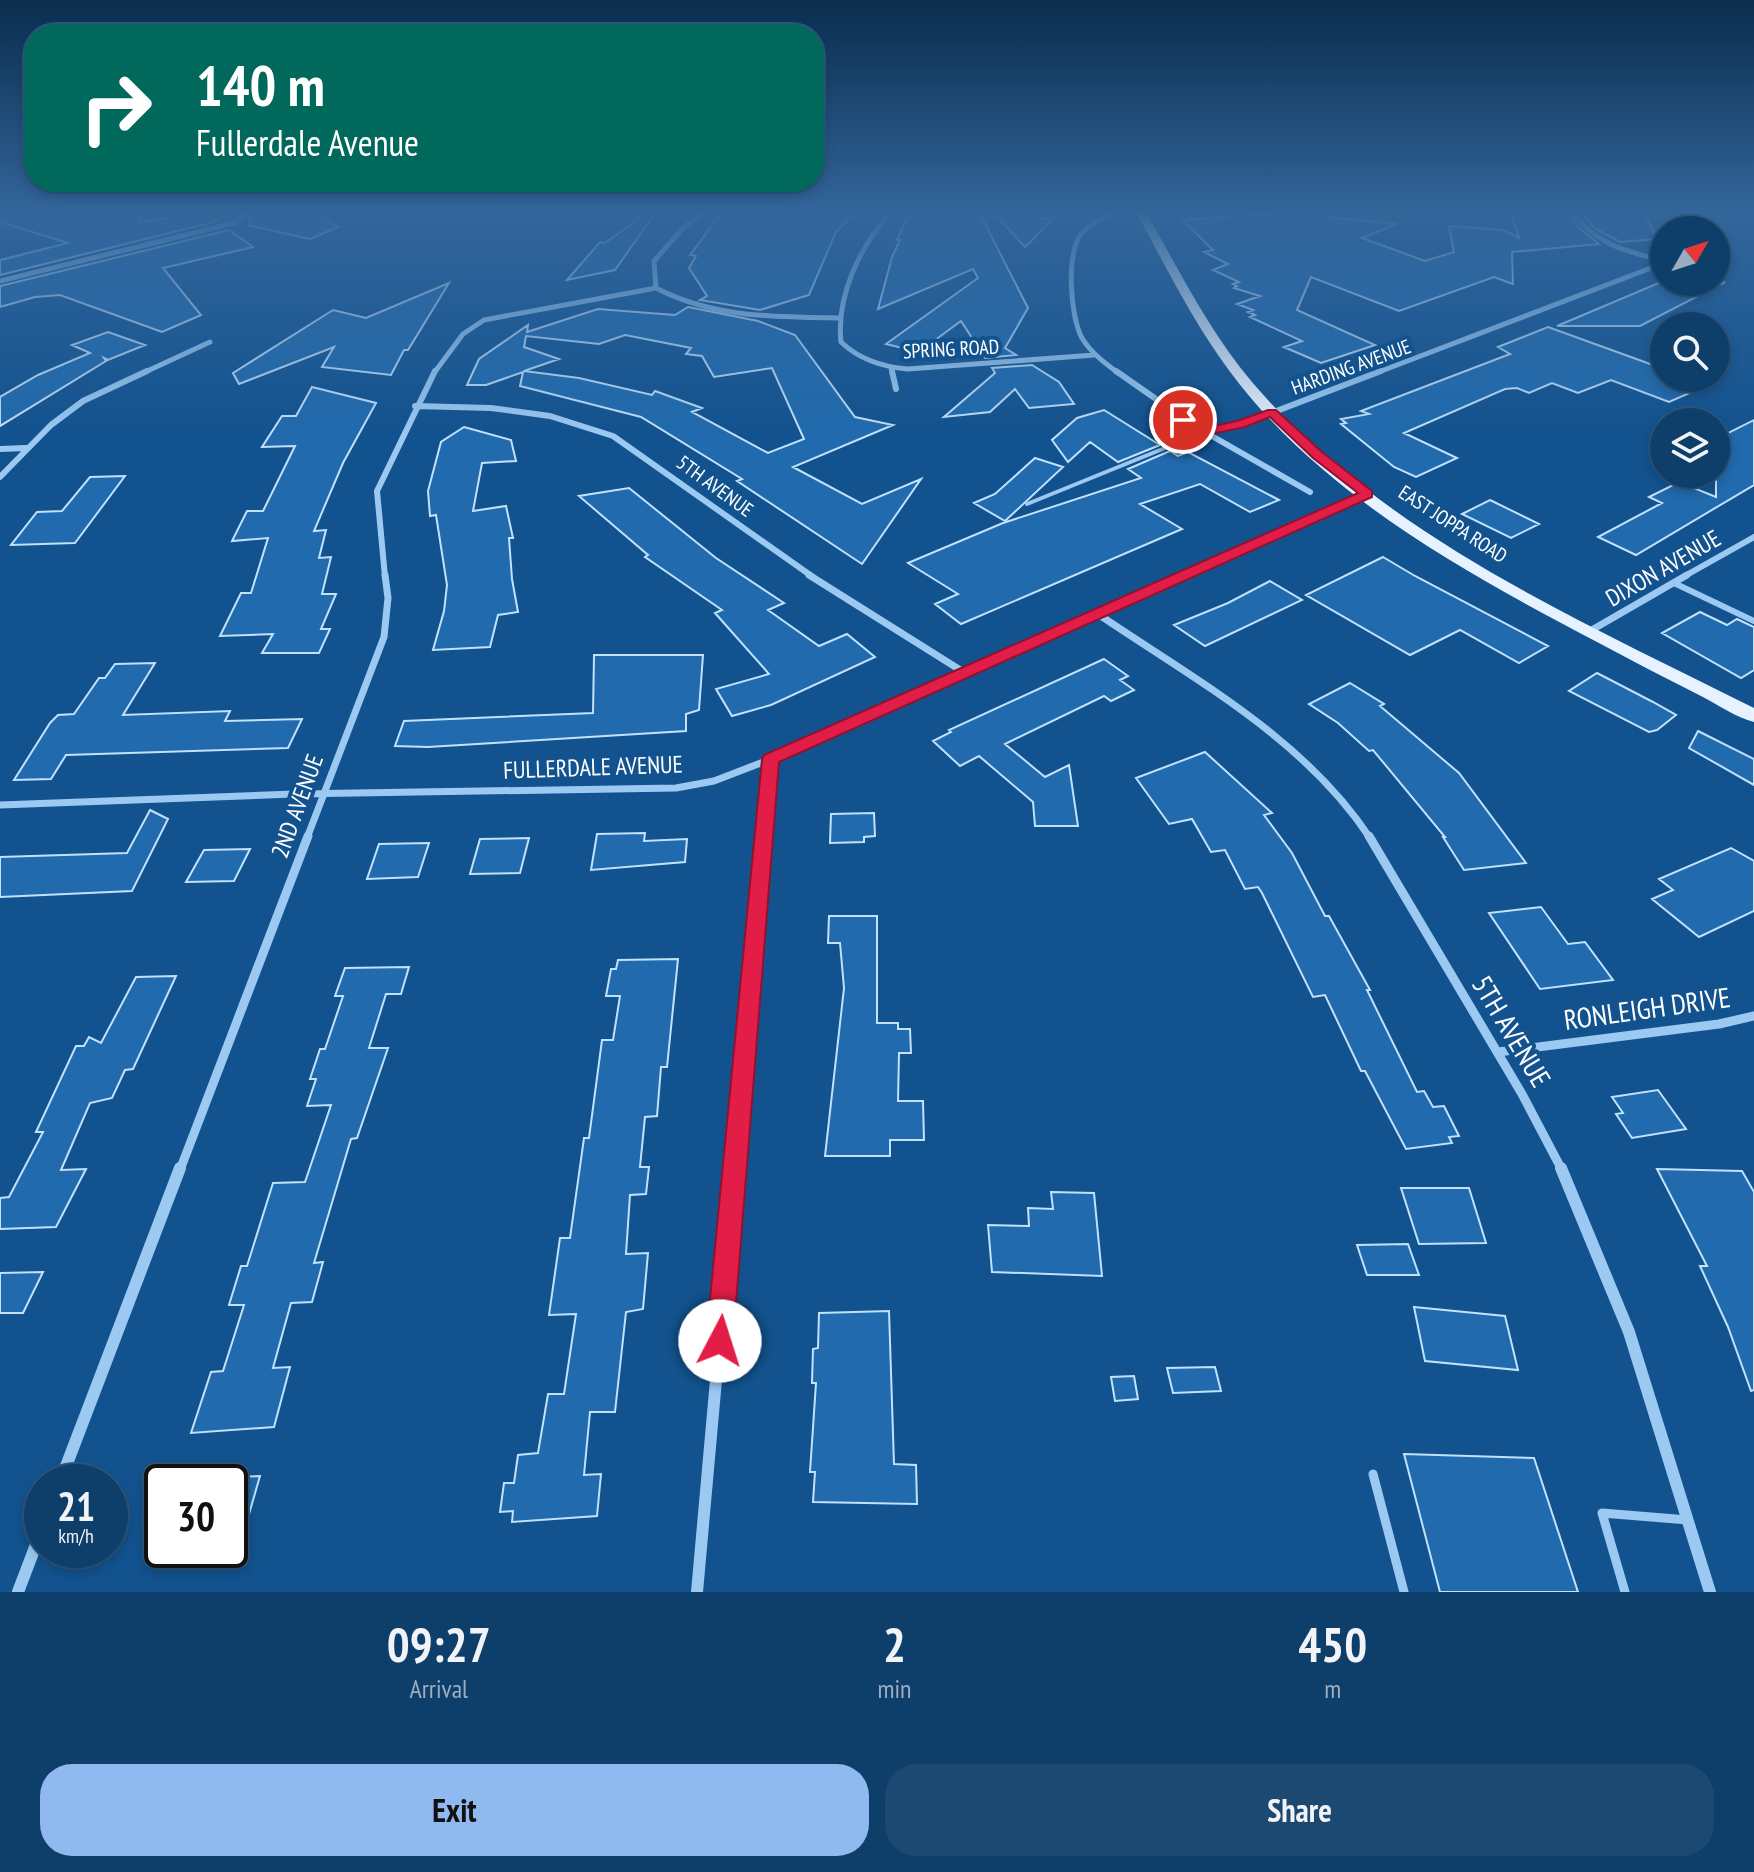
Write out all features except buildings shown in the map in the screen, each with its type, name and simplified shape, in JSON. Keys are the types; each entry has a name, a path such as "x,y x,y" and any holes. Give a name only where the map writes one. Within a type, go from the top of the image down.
{"main road":[{"name":"EAST JOPPA ROAD","path":"1183,286 1234,369 1272,412 1318,455 1367,494 1465,561 1590,631 1750,709"}],"street":[{"path":"656,288 673,298 704,307 840,318 851,286"},
{"path":"1074,286 1076,326 1094,355 1157,404 1202,433 1310,492"},
{"name":"HARDING AVENUE","path":"1202,433 1241,424 1601,286"},
{"name":"2ND AVENUE","path":"67,1464 384,637 388,598 377,491 415,406 440,361 463,334 484,320 656,288"},
{"name":"SPRING ROAD","path":"840,318 839,333 848,349 866,361 891,368 933,368 1094,355"},
{"path":"0,477 26,448 83,401 210,342"},
{"path":"891,368 896,389"},
{"name":"5TH AVENUE","path":"415,406 491,408 550,416 613,436 791,564 965,673"},
{"path":"0,449 26,448"},
{"name":"FULLERDALE AVENUE","path":"0,805 325,794 676,788 714,781 771,759 1367,494"},
{"name":"DIXON AVENUE","path":"1590,631 1754,537"},
{"name":"5TH AVENUE","path":"1098,614 1275,735 1332,788 1363,827 1498,1052 1567,1180 1600,1258 1669,1447 1710,1592"},
{"path":"697,1592 771,759"},
{"name":"RONLEIGH DRIVE","path":"1498,1052 1719,1024 1754,1016"},
{"path":"18,1592 27,1568"}],"lane":[{"path":"1027,504 1202,433"},
{"path":"1674,583 1754,621"},
{"path":"1373,1474 1404,1592"},
{"path":"1625,1592 1602,1513 1689,1521"}],"route":[{"path":"720,1341 771,759 1367,494 1318,455 1272,412 1241,424 1202,433 1183,420"}]}
